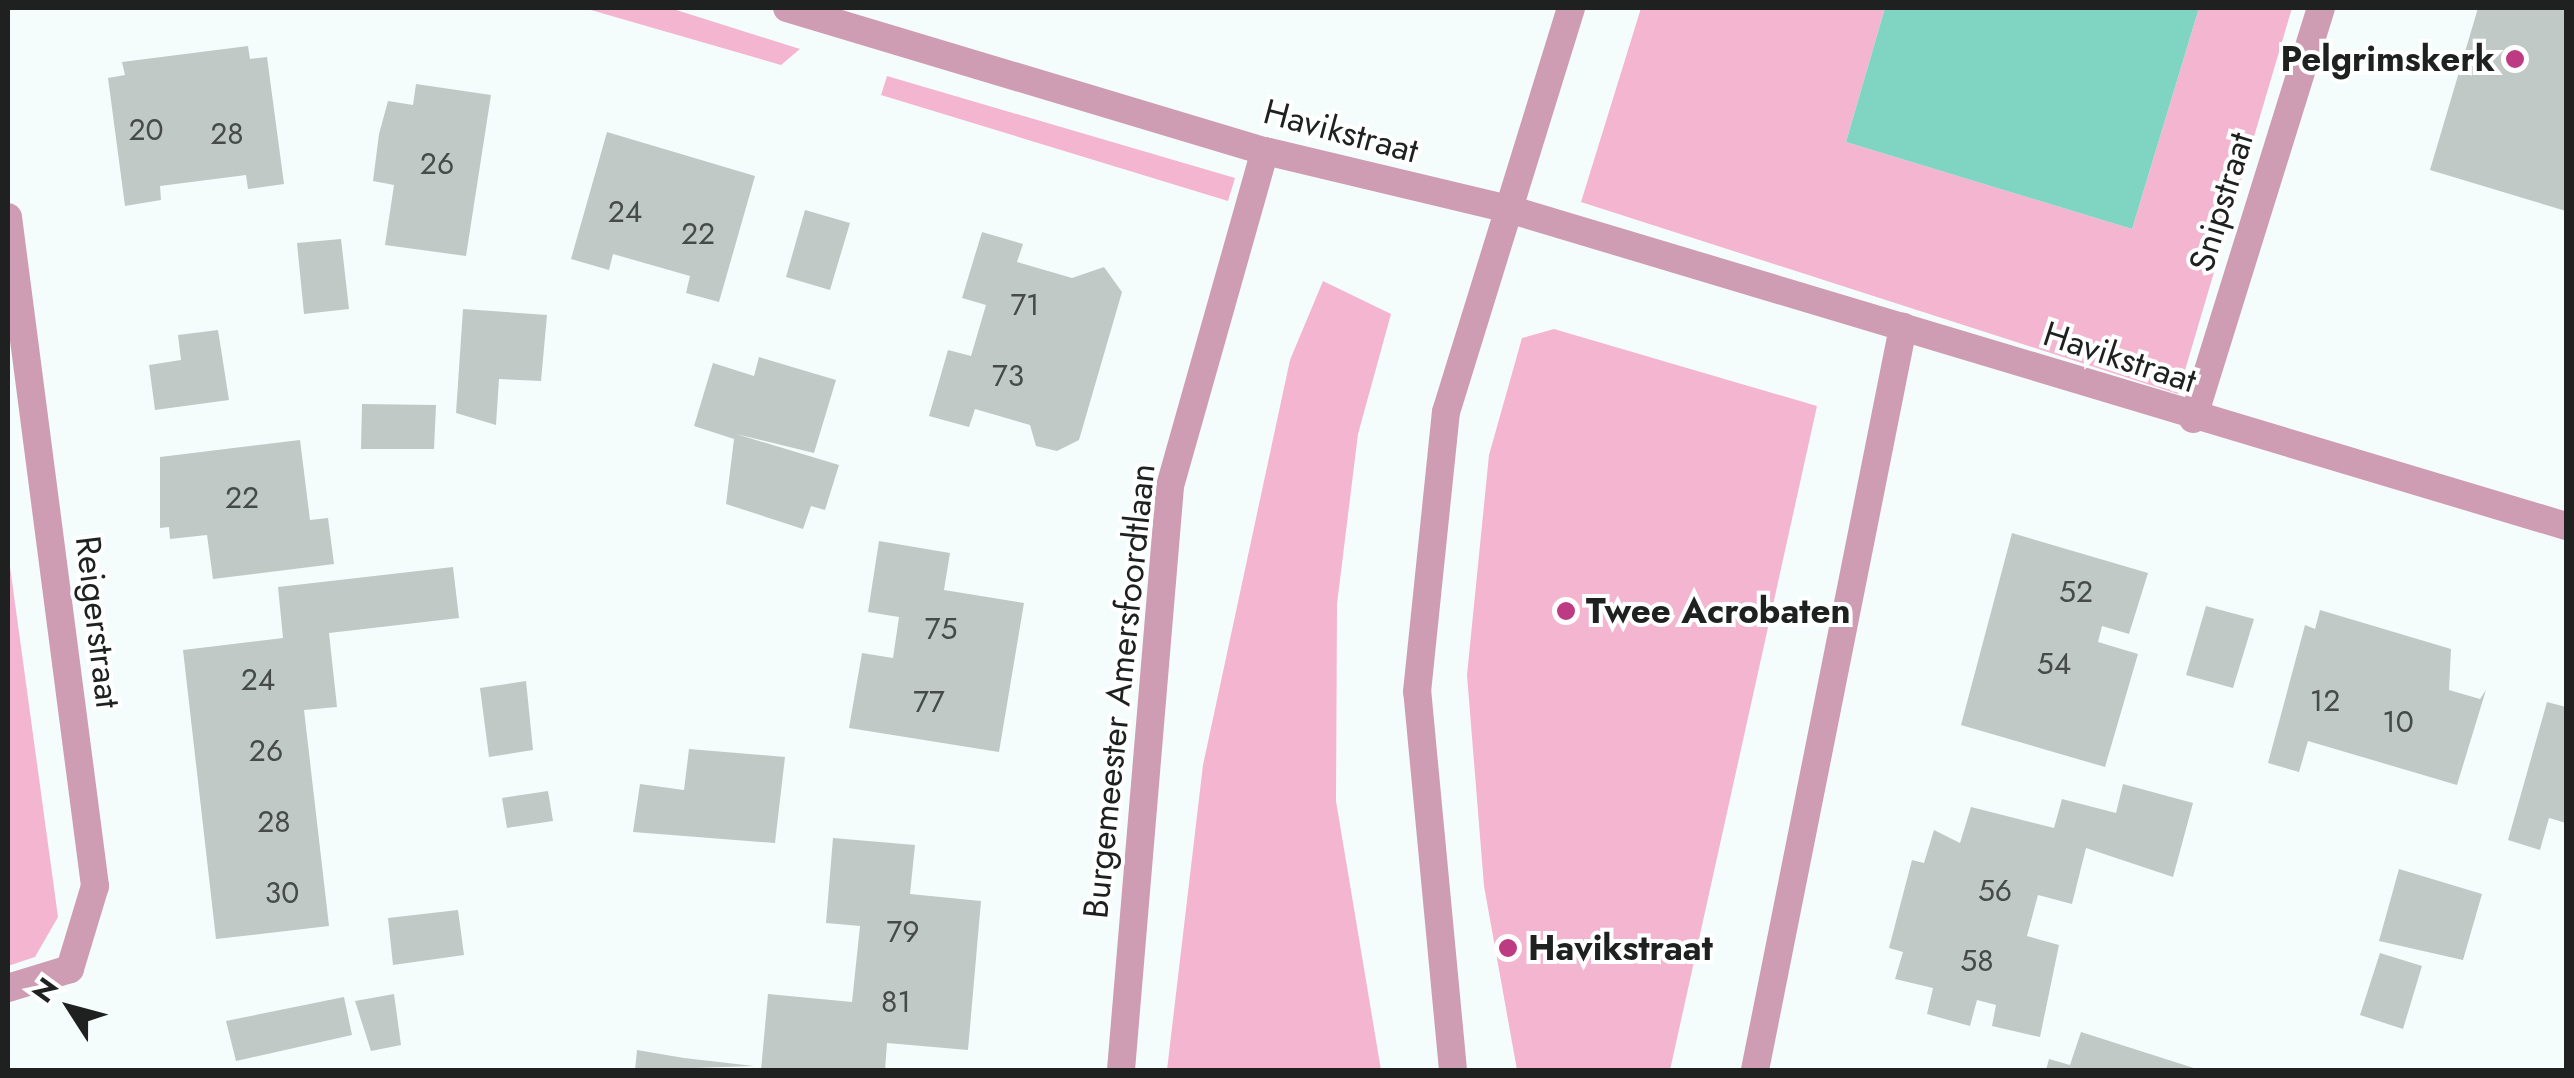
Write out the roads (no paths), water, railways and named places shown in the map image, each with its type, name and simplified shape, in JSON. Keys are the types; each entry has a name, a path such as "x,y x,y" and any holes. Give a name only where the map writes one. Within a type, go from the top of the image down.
{"street":[{"name":"Havikstraat","path":"788,8 1264,151 1512,210 1903,327 2193,420 2566,526"},
{"path":"1453,1070 1417,692 1446,412 1512,210 1571,8"},
{"name":"Snipstraat","path":"2193,420 2321,8"},
{"name":"Burgemeester Amersfoordtlaan","path":"1121,1070 1170,486 1264,151"},
{"name":"Reigerstraat","path":"8,217 94,886 70,970 8,988"},
{"path":"1755,1070 1903,327"}],"place":[{"name":"Pelgrimskerk","path":"2515,59"},
{"name":"Twee Acrobaten","path":"1566,611"},
{"name":"Havikstraat","path":"1508,948"}]}
